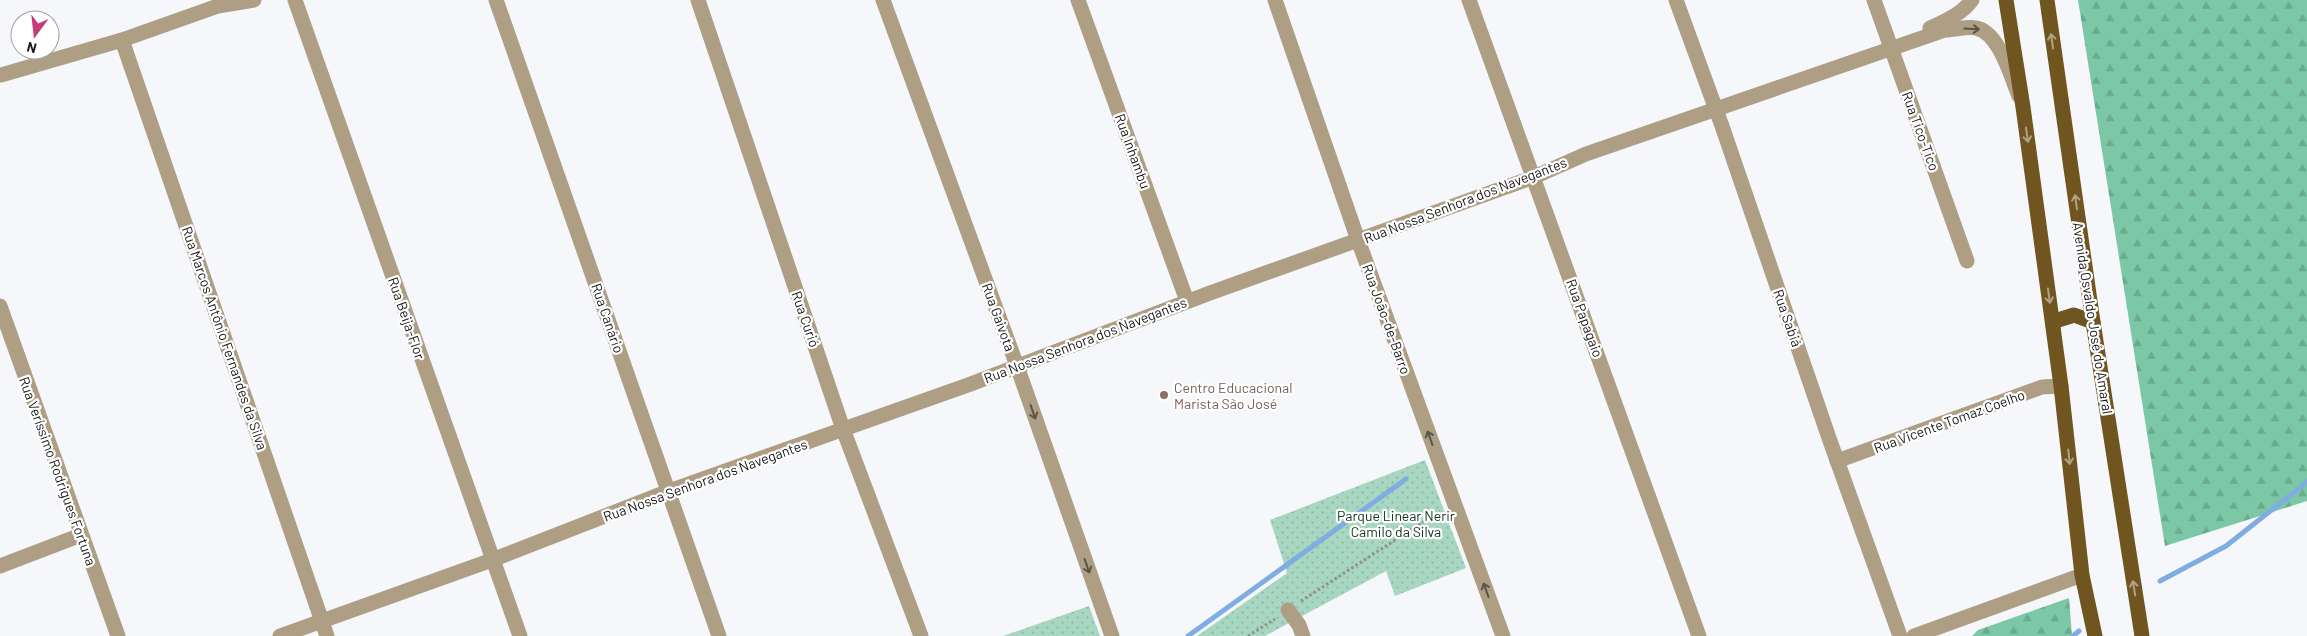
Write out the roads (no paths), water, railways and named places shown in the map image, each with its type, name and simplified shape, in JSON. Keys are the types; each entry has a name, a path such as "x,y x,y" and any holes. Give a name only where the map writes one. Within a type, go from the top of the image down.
{"main road":[{"path":"2006,0 2023,107 2061,386 2082,575 2095,636"},
{"name":"Avenida Osvaldo José do Amaral","path":"2046,0 2093,322 2142,636"},
{"path":"2053,326 2055,321 2074,315 2093,322"}],"street":[{"path":"1,76 122,40 218,6 254,0"},
{"name":"Rua Beija-Flor","path":"295,0 520,636"},
{"name":"Rua Canário","path":"496,0 719,636"},
{"name":"Rua Curió","path":"698,0 843,429 921,636"},
{"name":"Rua Gaivota","path":"884,0 1017,366 1112,636"},
{"name":"Rua Inhambu","path":"1078,0 1187,301"},
{"name":"Rua João-de-Barro","path":"1274,0 1358,240 1503,636"},
{"name":"Rua Papagaio","path":"1469,0 1699,636"},
{"name":"Rua Sabiá","path":"1676,0 1900,636"},
{"name":"Rua Tico-Tico","path":"1874,0 1967,261"},
{"name":"Rua Nossa Senhora dos Navegantes","path":"1891,49 1954,16 1967,7 1972,0"},
{"name":"Rua Nossa Senhora dos Navegantes","path":"280,636 492,560 669,491 1017,366 1187,301 1534,177 1586,154 1945,30 1976,28 1987,32 1997,45 2023,107"},
{"name":"Rua Marcos Antônio Fernandes da Silva","path":"122,40 327,636"},
{"name":"Rua Veríssimo Rodrigues Fortuna","path":"0,306 5,339 118,636"},
{"name":"Rua Vicente Tomaz Coelho","path":"1837,461 2042,388 2061,386"},
{"path":"0,566 81,536"},
{"path":"1914,636 2082,575"},
{"path":"1288,610 1301,630"}],"waterway":[{"path":"1188,636 1406,479"},
{"path":"2160,581 2226,546 2307,482"},
{"path":"2073,636 2079,631"}],"place":[{"name":"Centro Educacional Marista São José","path":"1164,395"}],"park label":[{"name":"Parque Linear Nerir Camilo da Silva","path":"1396,524"}]}
